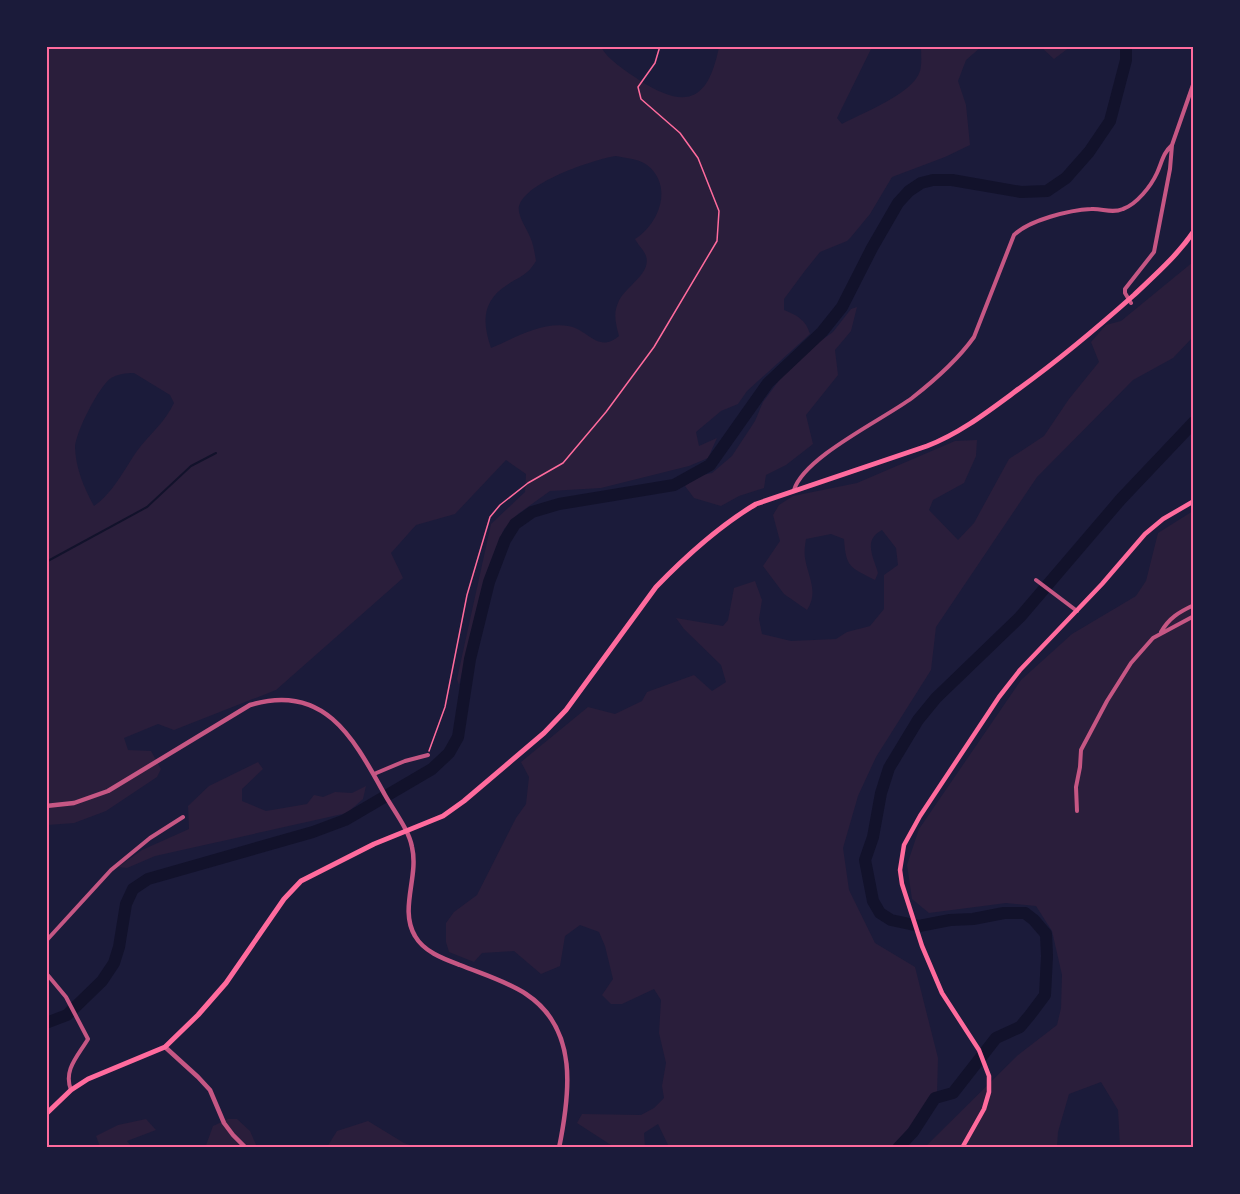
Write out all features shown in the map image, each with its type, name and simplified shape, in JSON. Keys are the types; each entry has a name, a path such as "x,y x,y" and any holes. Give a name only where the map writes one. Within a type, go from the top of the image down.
{"main road":[{"path":"46,1114 71,1090 88,1079 165,1047 198,1015 226,983 284,899 301,881 374,844 443,816 544,733 566,710 656,587 738,515 756,504 946,439 965,428 1068,352 1129,302 1175,256 1194,231"},
{"path":"962,1148 984,1109 989,1092 989,1076 979,1050 942,993 922,946 902,884 900,870 904,845 1009,683 1145,534 1163,519 1194,501"}],"street":[{"path":"1129,302 1125,289 1154,252 1170,170 1172,145 1194,82"},
{"path":"794,490 797,481 826,454 911,398 950,367 974,337 1014,236 1022,227 1037,220 1093,208 1108,212 1123,209 1150,186 1157,174 1164,152 1172,145"},
{"path":"1036,580 1077,611"},
{"path":"1160,633 1174,615 1194,605"},
{"path":"1077,812 1076,787 1081,750 1119,679 1143,648 1160,633 1194,616"},
{"path":"46,806 74,803 108,791 250,705 266,700 290,701 309,704 325,712 342,728 374,774 412,844 414,860 409,903 410,925 415,937 423,946 440,957 506,983 527,994 550,1018 567,1056 569,1081 559,1148"},
{"path":"374,774 405,760 428,755"},
{"path":"46,941 111,870 150,838 183,817"},
{"path":"46,973 66,997 88,1039 68,1071 68,1083 71,1090"},
{"path":"165,1047 210,1090 224,1124 246,1148"}],"path":[{"path":"428,755 445,707 467,595 490,517 500,505 528,483 563,463 606,412 654,347 717,241 719,211 698,158 680,133 647,105 639,94 638,87 655,63 660,46"}],"shaded area":[{"path":"46,47 601,47 613,61 639,80 670,95 682,97 701,90 708,80 719,47 872,47 837,118 842,124 886,102 908,87 920,71 921,47 981,47 966,60 958,81 966,105 970,145 892,177 870,214 851,237 847,241 820,252 784,299 784,310 800,319 810,334 747,391 738,404 721,411 696,432 699,446 717,438 708,458 689,466 601,488 550,491 518,514 504,529 487,572 459,685 457,679 491,524 525,492 526,474 506,460 455,514 416,525 391,553 403,578 276,690 174,730 158,724 124,738 128,750 151,751 161,769 157,777 106,811 74,823 47,825","holes":["616,156 647,165 660,183 661,194 660,204 651,224 635,239 645,254 647,263 641,275 621,297 616,307 615,315 619,336 612,341 599,342 575,328 558,325 528,332 491,348 486,329 486,313 489,305 499,291 526,273 536,261 532,242 521,220 519,212 521,202 529,192 558,175 591,162","134,373 170,395 174,403 162,422 137,451 113,488 94,506 79,471 76,441 88,410 100,390 111,378"]},
{"path":"1041,47 1070,47 1054,59"},
{"path":"1193,262 1193,337 1173,358 1133,380 1037,477 936,627 931,670 876,757 858,796 843,848 849,890 875,943 915,967 938,1058 937,1095 921,1121 898,1148 669,1147 658,1124 644,1133 645,1147 614,1147 577,1123 582,1114 641,1115 654,1108 664,1098 662,1086 666,1063 659,1033 661,1000 654,989 622,1004 611,1004 602,995 613,979 605,946 599,932 580,925 565,936 560,966 541,974 514,951 482,953 474,962 449,952 446,942 446,923 454,912 477,895 516,818 526,804 529,777 521,762 588,707 615,714 642,701 647,692 694,675 712,691 726,682 721,665 684,629 676,618 723,626 728,620 734,588 755,581 762,600 759,619 762,634 791,641 836,639 847,632 870,626 884,609 884,575 898,565 896,548 882,530 876,534 871,544 878,573 875,580 851,566 846,556 844,539 831,534 806,539 805,558 812,584 812,597 807,610 784,594 763,566 780,541 773,515 779,505 793,496 857,483 955,441 977,440 976,456 964,483 933,500 929,510 958,540 974,523 1009,459 1044,436 1069,399 1099,362 1091,342 1106,325 1121,321"},
{"path":"857,307 851,331 835,350 838,375 806,415 813,444 786,465 766,475 764,488 739,496 721,506 694,498 685,486 697,476 712,473 732,456 755,421 763,402 795,359 833,332 851,309"},
{"path":"1193,511 1193,1147 1120,1147 1118,1110 1101,1082 1069,1094 1058,1132 1057,1147 925,1147 1018,1055 1057,1025 1061,1008 1062,975 1052,931 1036,906 1006,903 929,913 912,899 907,865 919,829 1021,680 1072,634 1136,596 1146,581 1158,533"},
{"path":"258,762 263,769 242,789 242,801 266,811 307,804 314,795 323,797 335,792 352,793 366,786 363,799 347,813 155,856 127,868 118,867 142,850 189,829 188,806 209,786"},
{"path":"146,1119 156,1130 127,1141 132,1147 100,1147 96,1136 118,1125"},
{"path":"228,1119 237,1119 250,1131 257,1147 205,1148 213,1126"},
{"path":"368,1121 404,1143 416,1147 327,1147 337,1131"}],"waterway":[{"path":"46,1023 67,1015 102,981 114,963 119,947 126,904 133,889 148,879 313,832 345,820 432,769 449,753 458,737 470,659 489,582 505,540 515,524 532,512 559,504 674,485 710,465 768,383 822,332 842,307 872,248 898,203 909,191 921,183 933,180 952,180 1021,192 1047,191 1066,178 1089,152 1110,121 1126,60 1126,46"},
{"path":"898,1148 913,1132 935,1098 953,1093 996,1038 1020,1027 1030,1015 1045,995 1047,956 1046,934 1025,913 1004,913 919,926 891,920 880,913 873,901 865,860 873,837 881,793 889,768 918,720 936,698 1020,617 1121,499 1194,422"},
{"path":"46,562 147,507 191,466 216,453"}]}
